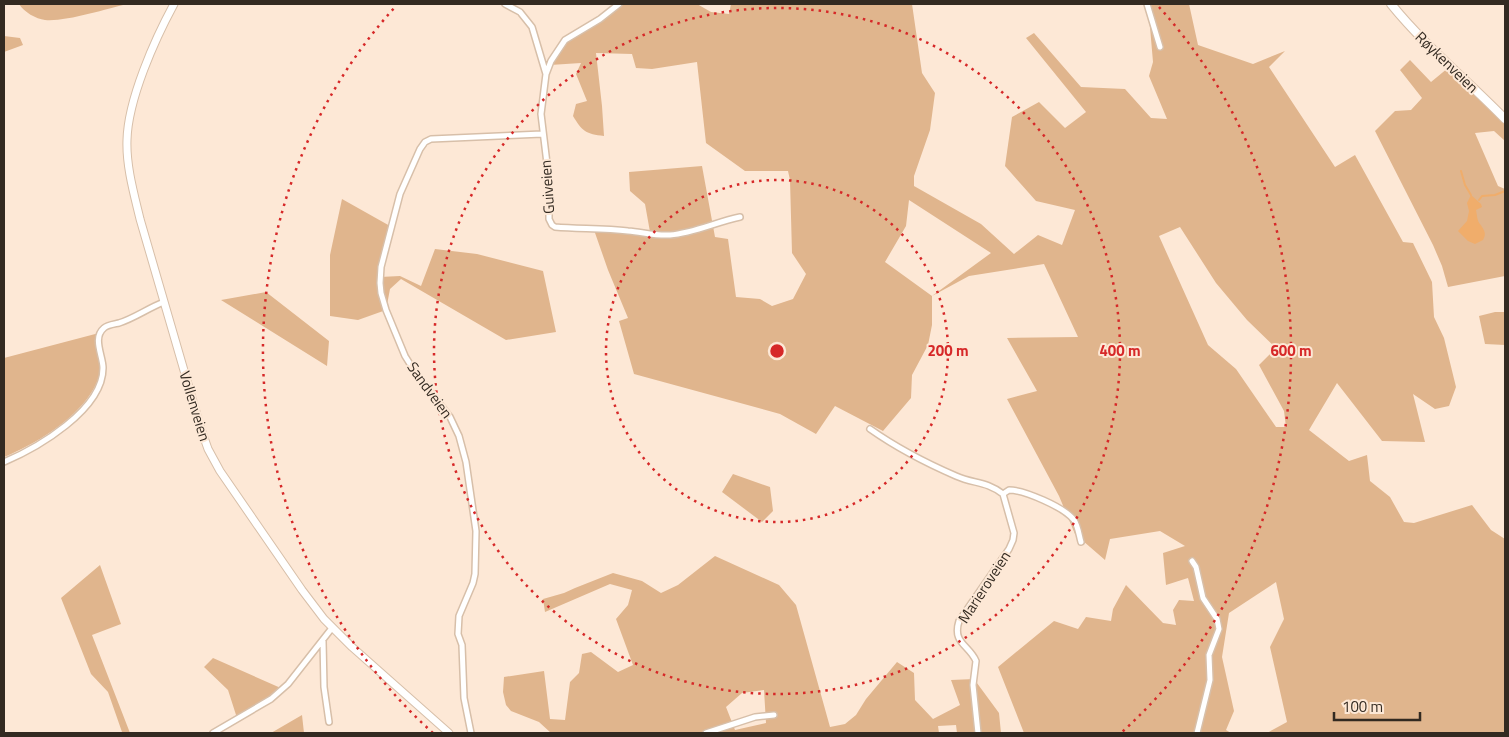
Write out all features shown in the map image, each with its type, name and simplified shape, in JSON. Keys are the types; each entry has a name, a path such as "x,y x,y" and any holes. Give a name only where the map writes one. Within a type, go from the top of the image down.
{"main road":[{"name":"Vollenveien","path":"174,4 141,80 130,116 127,141 135,201 201,429 211,455 244,508 332,628 449,733"},
{"name":"Røykenveien","path":"1391,4 1434,52 1465,79 1505,119"}],"street":[{"name":"Guiveien","path":"505,4 520,12 532,27 546,74 541,114 549,180 549,219 552,225 670,235 740,217"},
{"path":"546,74 555,54 565,40 600,19 619,4"},
{"path":"1148,4 1160,47"},
{"name":"Sandveien","path":"471,733 464,698 462,646 458,634 459,616 475,574 476,530 466,462 459,436 450,417 405,356 381,293 380,267 400,194 425,142 431,139 542,134"},
{"path":"4,462 48,439 73,420 87,405 101,381 103,368 99,346 100,334 105,327 138,315 164,302"},
{"path":"870,429 898,448 959,477 985,483 1003,494 1009,490 1026,492 1062,510 1075,521 1081,542"},
{"name":"Marieroveien","path":"978,733 973,682 977,663 972,654 962,645 958,637 957,627 959,621 1009,549 1013,540 1014,533 1003,494"},
{"path":"1192,560 1196,567 1203,598 1217,619 1219,629 1210,655 1210,680 1197,733"},
{"path":"213,733 271,699 288,684 332,628"},
{"path":"323,641 324,687 329,722"},
{"path":"706,733 755,717 774,715"}],"shaded area":[{"path":"19,4 127,4 74,17 45,20 34,17"},
{"path":"617,4 697,4 711,12 729,14 731,4 912,4 922,73 935,93 930,130 914,176 914,186 981,224 1014,254 1038,235 1062,245 1075,210 1036,201 1005,166 1012,117 1039,102 1065,128 1086,112 1026,38 1034,33 1081,87 1125,89 1151,118 1167,119 1149,76 1153,62 1148,4 1189,4 1198,45 1253,64 1285,51 1269,67 1335,167 1355,155 1403,242 1413,243 1432,282 1434,317 1444,338 1456,387 1449,406 1435,409 1413,394 1425,442 1382,441 1337,383 1309,430 1349,461 1367,455 1370,481 1390,497 1404,522 1414,523 1472,505 1491,530 1505,539 1505,733 1267,733 1287,722 1270,647 1284,619 1276,582 1229,613 1222,657 1234,711 1226,730 1231,733 1024,733 998,667 1054,621 1078,629 1086,617 1111,621 1113,609 1126,585 1163,623 1176,625 1173,610 1179,600 1194,601 1188,578 1166,585 1163,553 1185,546 1160,531 1110,539 1105,560 1075,534 1059,496 1007,399 1037,391 1007,338 1078,337 1044,264 969,276 932,296 932,325 928,345 912,375 911,398 883,431 835,406 816,434 780,414 634,374 619,321 628,318 594,230 650,232 645,204 630,191 629,172 702,166 715,237 728,239 736,297 760,299 772,306 793,299 806,274 792,253 790,180 788,171 745,171 706,143 697,62 652,69 636,68 632,54 596,53 604,136 589,133 579,125 573,116 576,104 587,101 576,74 581,63 550,65 567,39","holes":["909,200 991,253 932,296 885,262 906,226","1180,227 1216,283 1247,320 1276,348 1259,365 1284,411 1286,427 1276,427 1236,369 1208,345 1159,236"]},
{"path":"4,36 20,38 23,45 4,52"},
{"path":"1410,60 1431,82 1448,68 1505,123 1505,141 1494,131 1475,133 1498,186 1505,189 1505,276 1448,287 1433,245 1375,131 1395,111 1411,110 1422,98 1400,70"},
{"path":"1471,195 1481,204 1482,207 1476,210 1478,221 1485,233 1483,240 1475,244 1468,241 1458,231 1467,221 1469,211 1467,203"},
{"path":"342,199 390,226 380,277 400,276 421,286 435,249 477,254 543,271 556,332 506,340 401,279 390,289 386,310 358,320 330,316 330,255"},
{"path":"266,292 329,341 327,366 221,300"},
{"path":"1495,312 1505,312 1505,345 1485,344 1479,316"},
{"path":"99,333 102,355 101,368 97,383 88,397 63,423 33,443 4,457 4,358"},
{"path":"733,474 770,487 773,511 762,522 722,492"},
{"path":"715,556 779,585 796,605 830,727 845,724 856,715 866,699 897,662 914,673 915,700 933,719 960,705 951,680 974,679 999,713 1001,733 957,733 956,725 938,726 939,733 551,733 539,722 511,711 506,705 503,692 504,677 544,671 550,719 565,720 570,682 579,673 582,654 591,652 618,672 633,665 616,619 628,605 632,590 610,584 545,612 543,599 564,593 613,573 642,581 661,593 678,585","holes":["764,690 766,723 735,730 726,707 742,693"]},
{"path":"100,565 121,624 92,635 130,733 121,733 108,692 91,674 61,598"},
{"path":"213,658 283,689 237,718 228,690 204,667"},
{"path":"302,715 304,733 271,733"}],"waterway":[{"path":"1461,171 1465,185 1471,195"},
{"path":"1479,200 1482,196 1495,195 1505,191"}]}
